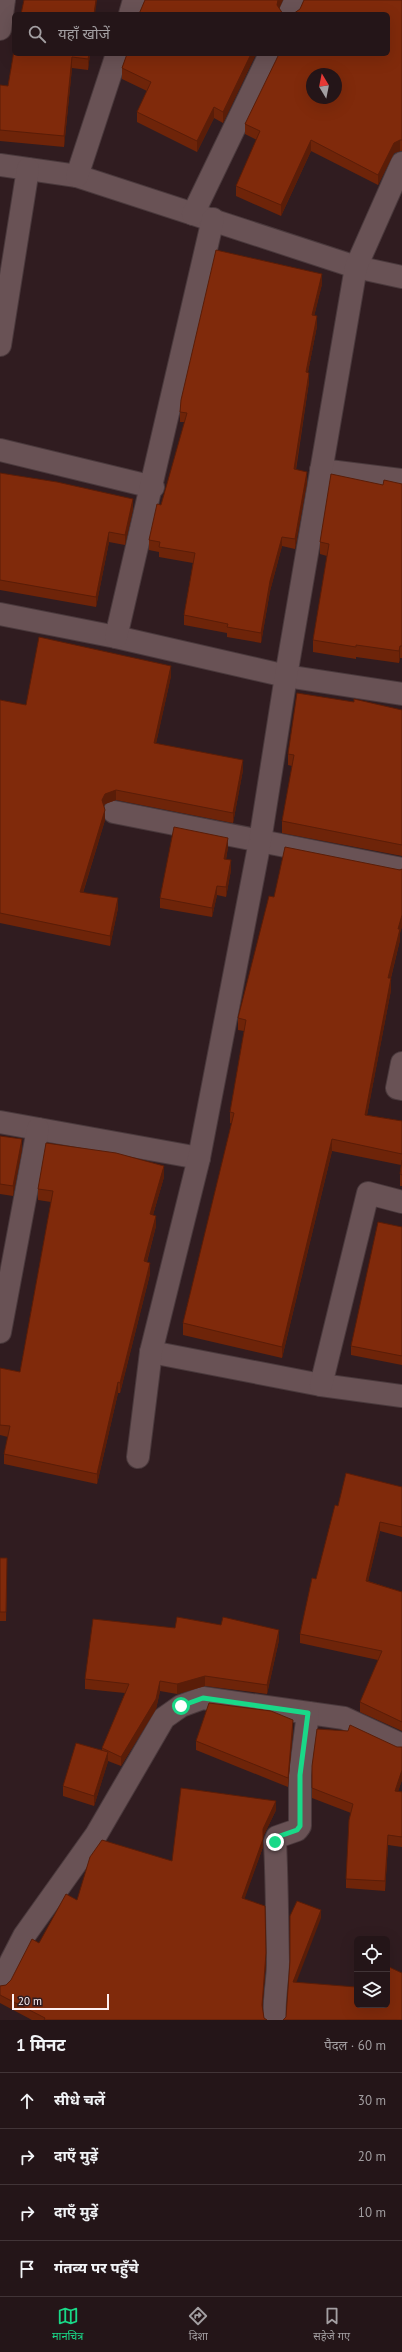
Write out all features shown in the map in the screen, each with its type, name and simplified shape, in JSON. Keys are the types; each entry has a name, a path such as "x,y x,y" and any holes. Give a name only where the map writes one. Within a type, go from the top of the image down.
{"street":[{"path":"0,29 4,0"},
{"path":"131,12 134,0"},
{"path":"290,12 296,0"},
{"path":"77,176 116,56"},
{"path":"116,637 153,487 203,217 269,56"},
{"path":"138,1456 151,1352 199,1158 260,841 286,676 356,267 402,163"},
{"path":"0,165 77,176 356,267 402,276"},
{"path":"0,344 28,169"},
{"path":"0,450 153,487"},
{"path":"321,470 402,480"},
{"path":"0,614 116,637 286,676 402,694"},
{"path":"114,812 402,869"},
{"path":"402,1063 397,1088 402,1090"},
{"path":"0,1122 199,1158"},
{"path":"0,1332 38,1129"},
{"path":"321,1385 368,1193 402,1202"},
{"path":"151,1352 321,1385 402,1396"},
{"path":"0,1983 24,1936 96,1835 164,1718 181,1706 203,1698 344,1718 402,1745"},
{"path":"275,2020 274,2007 277,1982 277,1900 275,1842 277,1837 297,1830 300,1826 300,1775 308,1713"}],"building":[{"path":"24,0 96,0 94,12 21,12"},
{"path":"145,0 278,0 277,5 282,12 140,12"},
{"path":"304,0 402,0 402,140 394,143 378,175 311,140 281,205 236,186 260,131 245,124 278,56 390,56 390,12 296,12 300,9"},
{"path":"13,56 89,56 88,59 72,57 64,136 0,130 0,85 8,86"},
{"path":"126,56 250,56 223,112 214,107 197,141 137,112 151,82 122,68"},
{"path":"216,250 322,274 312,315 317,316 306,372 309,373 294,469 307,472 295,539 282,537 270,581 261,633 227,627 228,624 184,615 195,553 159,547 160,542 149,540 157,504 161,505 187,413 180,412 181,400"},
{"path":"0,473 57,482 133,499 125,535 109,532 96,597 0,580"},
{"path":"331,474 383,485 384,480 402,484 402,646 400,646 399,651 356,645 356,647 313,640 329,544 320,542"},
{"path":"39,637 171,666 154,743 243,760 233,813 116,790 105,794 102,800 105,810 80,892 118,898 110,936 0,913 0,700 26,705"},
{"path":"297,693 354,702 354,699 402,710 402,845 282,821 294,755 288,754"},
{"path":"174,827 228,838 224,859 231,860 226,887 217,886 212,908 160,898"},
{"path":"285,847 400,870 402,869 402,915 398,929 400,929 388,978 391,978 365,1115 402,1121 402,1154 332,1139 282,1347 183,1323 234,1113 230,1112 246,1020 238,1018 269,896 274,897"},
{"path":"0,1136 22,1139 13,1186 0,1184"},
{"path":"46,1143 116,1153 164,1166 150,1214 156,1216 144,1261 150,1263 120,1383 118,1382 97,1474 4,1454 10,1426 0,1425 0,1368 20,1372 53,1191 38,1189"},
{"path":"402,1160 402,1175 400,1174"},
{"path":"378,1222 402,1227 402,1356 351,1346"},
{"path":"346,1473 402,1487 402,1527 380,1522 366,1581 402,1592 402,1722 360,1702 382,1651 300,1634 312,1578 316,1579 335,1505 338,1506"},
{"path":"0,1558 7,1558 6,1612 0,1612"},
{"path":"177,1617 221,1625 223,1617 279,1630 267,1685 205,1676 177,1684 160,1681 156,1699 121,1757 102,1748 129,1684 85,1679 93,1619 175,1628"},
{"path":"209,1703 271,1711 293,1720 288,1778 196,1741"},
{"path":"350,1725 397,1747 402,1747 402,1770 395,1791 402,1792 402,1837 388,1835 385,1881 346,1879 349,1820 353,1804 312,1788 312,1766 317,1729 348,1731"},
{"path":"76,1743 108,1752 94,1796 63,1786"},
{"path":"181,1788 276,1801 263,1829 263,1839 242,1898 265,1906 266,1953 262,2005 264,2018 267,2020 44,2020 45,2018 0,1995 0,1986 6,1985 11,1980 32,1939 39,1943 66,1894 77,1900 90,1857 102,1840 172,1861"},
{"path":"297,1901 321,1910 293,1982 354,1987 354,2008 390,2008 390,1967 402,1973 402,2020 283,2020 286,2017 290,1961 290,1916"}],"route":[{"path":"181,1706 203,1698 308,1713 300,1775 300,1826 297,1830 289,1834 277,1837 275,1842"}]}
